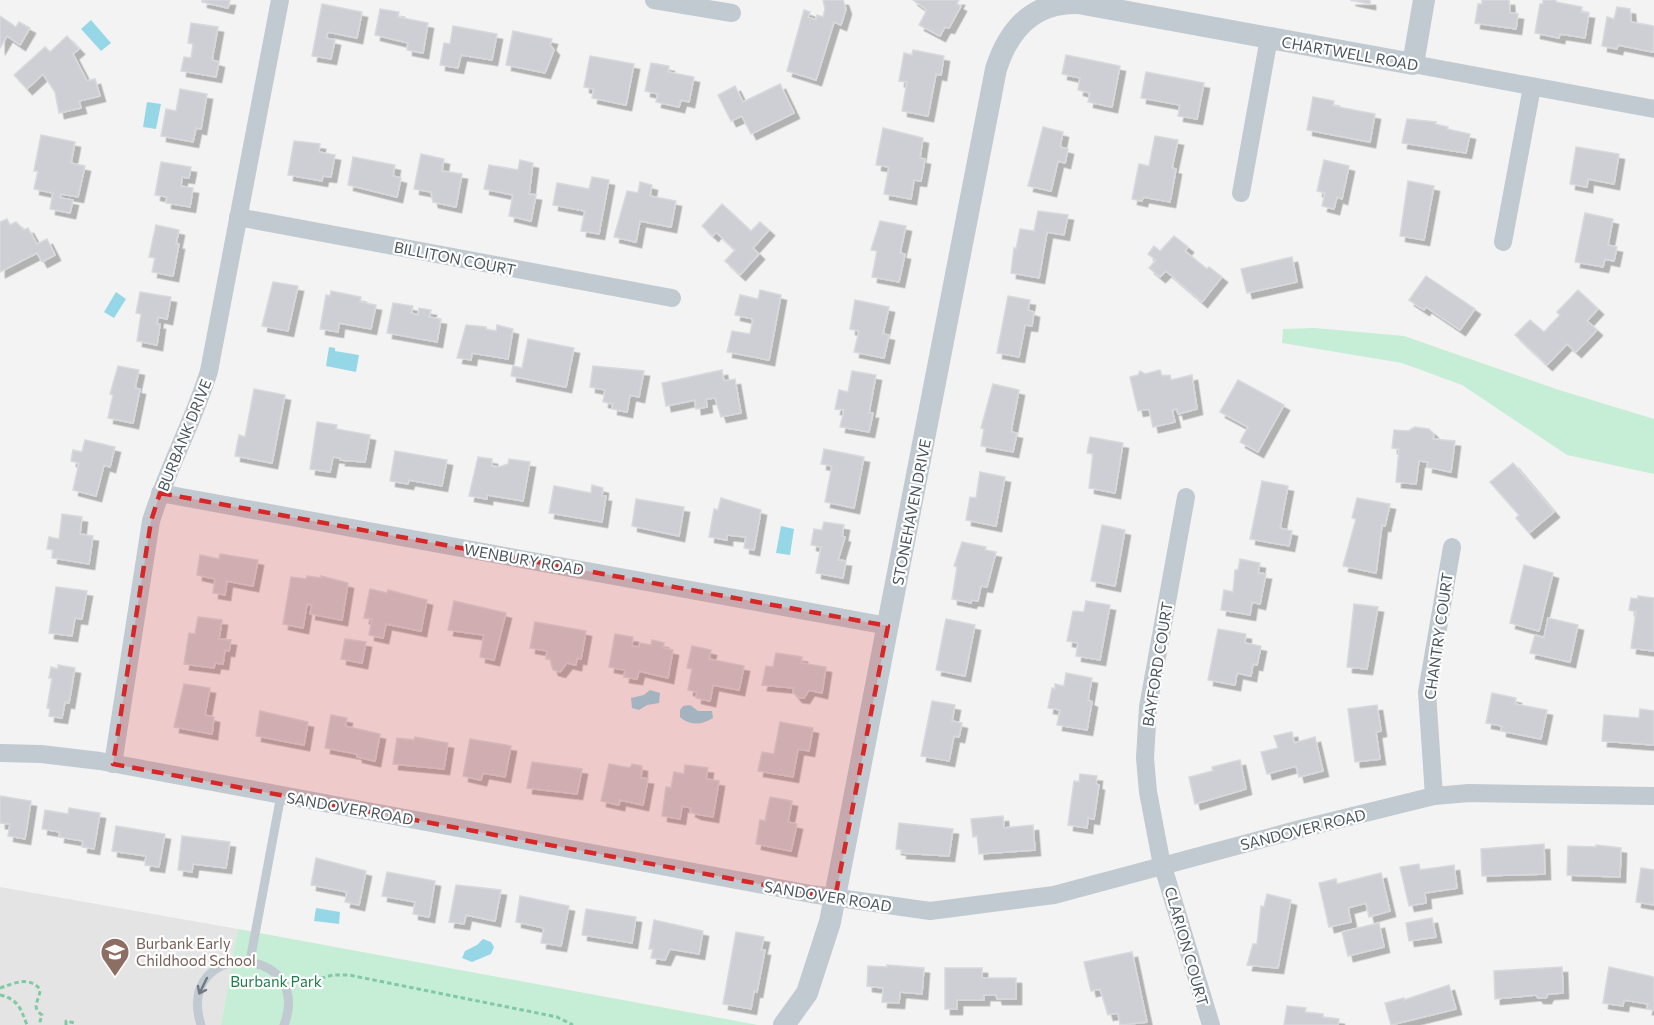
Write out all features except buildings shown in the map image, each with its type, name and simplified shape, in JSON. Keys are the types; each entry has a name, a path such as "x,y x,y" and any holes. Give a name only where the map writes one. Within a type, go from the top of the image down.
{"street":[{"name":"BURBANK DRIVE","path":"113,764 151,521 160,493 196,412 209,371 280,0"},
{"path":"654,0 732,13"},
{"path":"1413,64 1424,0"},
{"name":"CHARTWELL ROAD","path":"1045,8 1064,3 1078,3 1654,109"},
{"name":"STONEHAVEN DRIVE","path":"784,1025 807,993 815,974 835,898 996,69 1006,43 1017,26 1045,8"},
{"path":"1240,193 1269,38"},
{"path":"1503,242 1532,87"},
{"name":"BILLITON COURT","path":"238,217 672,298"},
{"name":"WENBURY ROAD","path":"160,493 888,626"},
{"name":"BAYFORD COURT","path":"1164,867 1148,792 1145,758 1148,707 1186,497"},
{"name":"CHANTRY COURT","path":"1434,796 1427,692 1452,548"},
{"name":"SANDOVER ROAD","path":"0,753 41,754 113,764 835,898 930,910 1054,895 1300,829 1434,796 1469,794 1654,796"},
{"name":"CLARION COURT","path":"1164,867 1211,1025"}],"lane":[{"path":"250,961 281,795"},
{"path":"201,1025 197,1001 206,978 226,963 250,961 270,969 284,986 289,1006 285,1025"}],"path":[{"path":"299,984 333,975 369,978 557,1017 573,1025"},
{"path":"0,988 20,982 34,983 40,989 35,1005 37,1011 42,1015 39,1025"},
{"path":"0,995 14,1000 20,1006 26,1024"},
{"path":"66,1025 66,1021 75,1023"}],"highlighted area":[{"path":"160,493 888,626 835,898 113,764 151,521"}],"shaded area":[{"name":"Burbank Early Childhood School","path":"0,887 238,929 221,1025 0,1025"}],"green space":[{"path":"1315,328 1404,336 1556,389 1654,419 1654,474 1567,455 1462,385 1402,363 1282,343 1283,329"},
{"name":"Burbank Park","path":"238,929 758,1025 221,1025"}],"water":[{"path":"91,20 111,43 101,51 81,29"},
{"path":"147,102 161,104 156,129 143,127"},
{"path":"116,292 126,299 114,318 104,312"},
{"path":"329,347 335,348 335,351 359,355 356,372 326,366"},
{"path":"781,526 794,529 790,555 776,553"},
{"path":"650,690 660,693 659,703 647,705 639,710 632,708 631,698 644,695"},
{"path":"690,705 698,711 712,711 713,718 696,724 684,720 680,717 680,710 683,706"},
{"path":"316,908 340,912 339,924 314,921"},
{"path":"483,939 491,942 494,947 491,954 472,962 462,958 465,951"}],"place":[{"name":"Burbank Early Childhood School","path":"115,978"}]}
